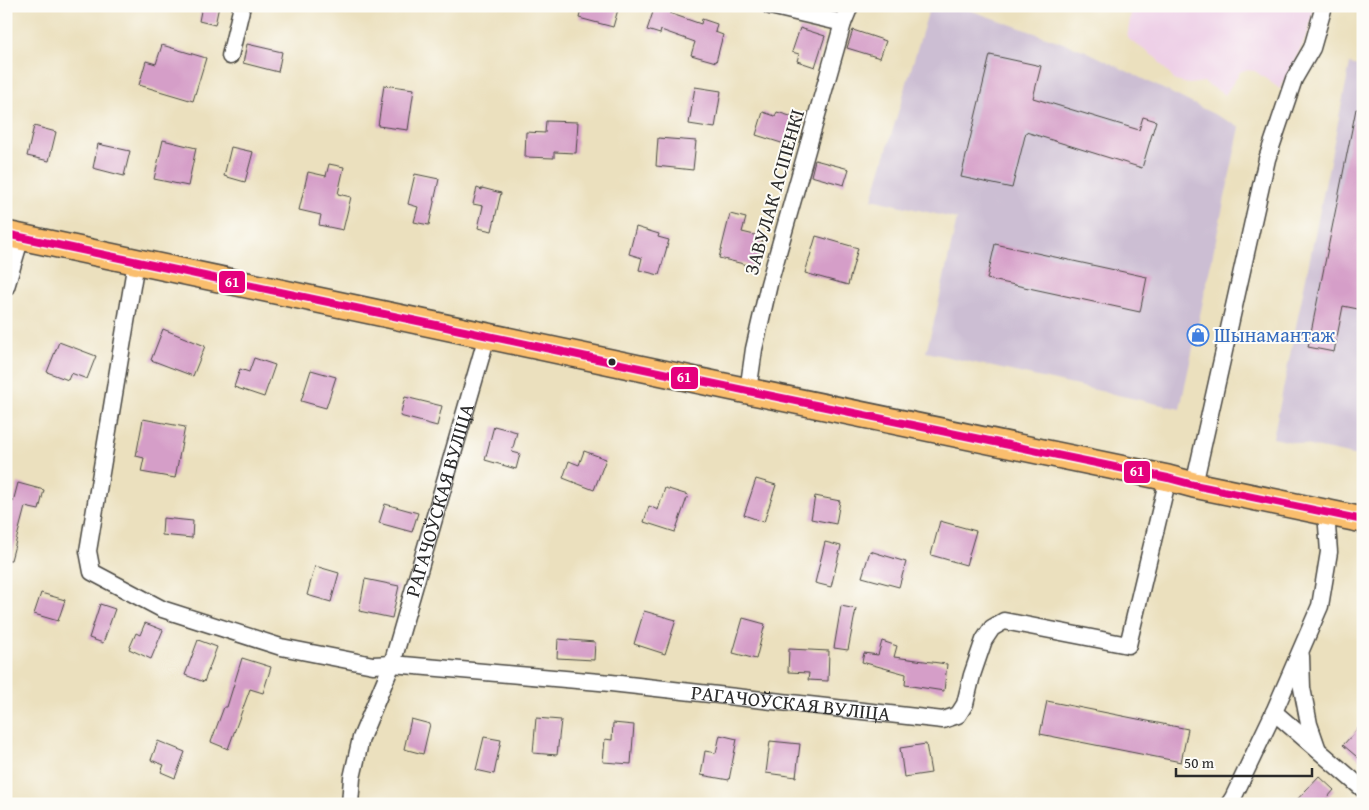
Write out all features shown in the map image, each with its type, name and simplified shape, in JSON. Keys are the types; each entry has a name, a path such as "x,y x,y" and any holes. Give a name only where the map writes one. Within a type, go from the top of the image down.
{"main road":[{"path":"13,235 1363,520"}],"street":[{"path":"230,56 242,6"},
{"path":"770,6 843,24"},
{"name":"ЗАВУЛАК АСІПЕНКІ","path":"748,391 754,349 769,284 843,24 850,6"},
{"path":"1194,485 1267,159 1294,78 1312,48 1324,6"},
{"path":"6,287 13,235"},
{"name":"РАГАЧОЎСКАЯ ВУЛІЦА","path":"136,262 88,551 92,572 162,609 281,647 373,665 392,664 611,682 943,720 958,715 965,704 972,675 984,640 992,628 1004,621 1128,645 1168,478"},
{"name":"РАГАЧОЎСКАЯ ВУЛІЦА","path":"350,804 352,778 361,738 392,664 487,336"},
{"path":"1228,804 1233,798 1274,712 1320,606 1329,552 1326,513"},
{"path":"1300,652 1302,688 1309,724 1318,750"},
{"path":"1274,712 1363,789"}],"shaded area":[{"path":"930,6 958,6 1086,51 1240,127 1180,409 926,352 957,219 872,199"},
{"path":"1132,6 1314,6 1309,30 1280,89 1255,71 1245,70 1240,72 1225,95 1204,82 1189,84 1175,81 1156,58 1127,38"},
{"path":"1350,64 1363,67 1363,457 1273,438"}],"building":[{"path":"202,6 219,6 215,25 199,21"},
{"path":"582,6 619,6 613,27 579,18"},
{"path":"655,6 672,6 669,13 701,24 702,19 717,24 715,32 723,35 716,62 691,55 695,42 661,30 660,34 647,30"},
{"path":"800,28 825,36 815,67 797,61 799,54 792,52"},
{"path":"853,30 886,41 880,58 847,48"},
{"path":"247,44 282,52 278,72 243,63"},
{"path":"162,45 206,58 193,101 139,85 146,61 156,64"},
{"path":"990,55 1041,66 1033,98 1139,130 1143,117 1156,121 1142,168 1026,132 1012,188 961,177"},
{"path":"384,85 414,89 408,130 378,126"},
{"path":"695,87 721,91 715,128 689,124"},
{"path":"1356,109 1363,110 1363,310 1343,306 1334,352 1308,347"},
{"path":"763,112 775,116 777,112 800,119 791,146 756,135"},
{"path":"546,121 578,122 576,153 554,152 554,158 525,157 526,132 545,133"},
{"path":"34,126 56,132 49,161 27,156"},
{"path":"658,138 696,141 693,170 656,166"},
{"path":"163,140 196,148 188,186 154,179"},
{"path":"98,144 130,151 124,176 93,168"},
{"path":"231,147 253,152 245,182 224,176"},
{"path":"815,160 849,169 844,185 811,176"},
{"path":"329,164 344,167 338,194 351,197 343,230 319,225 321,215 299,210 308,172 326,176"},
{"path":"415,174 439,179 429,225 414,222 418,207 408,204"},
{"path":"477,188 501,193 492,231 478,228 483,206 473,204"},
{"path":"730,214 746,218 742,232 763,237 756,267 719,258"},
{"path":"636,227 659,234 658,237 669,240 659,275 639,270 642,258 629,254"},
{"path":"816,236 858,248 848,285 805,273"},
{"path":"995,244 1147,277 1140,312 987,279"},
{"path":"163,329 205,346 193,376 151,360"},
{"path":"59,342 96,356 87,379 71,373 68,380 47,372"},
{"path":"254,358 275,365 264,397 234,387 240,369 249,372"},
{"path":"311,370 336,377 326,408 301,401"},
{"path":"405,397 442,406 437,426 400,416"},
{"path":"143,419 185,427 175,478 141,472 144,458 136,456"},
{"path":"494,426 517,432 512,452 520,454 516,469 485,460"},
{"path":"584,451 606,459 594,490 563,478 569,461 579,465"},
{"path":"756,479 776,485 764,522 744,515"},
{"path":"18,483 44,490 39,510 25,507 11,560 6,560 6,500 13,502"},
{"path":"665,488 688,495 675,532 644,522 649,506 658,510"},
{"path":"815,496 840,501 836,524 811,519"},
{"path":"385,504 418,513 412,532 379,523"},
{"path":"163,518 193,521 192,538 162,535"},
{"path":"940,521 976,531 966,565 931,555"},
{"path":"825,542 841,546 831,587 815,583"},
{"path":"870,551 906,562 899,587 862,577"},
{"path":"315,566 339,573 331,602 307,595"},
{"path":"365,579 399,586 392,618 359,611"},
{"path":"41,593 65,600 58,621 34,614"},
{"path":"100,604 115,609 103,643 89,638"},
{"path":"841,606 856,609 848,650 834,648"},
{"path":"644,611 676,620 665,654 634,644"},
{"path":"743,618 765,624 756,659 733,653"},
{"path":"145,623 163,630 151,659 129,649 136,633 140,635"},
{"path":"558,639 595,642 594,660 557,658"},
{"path":"198,640 217,647 204,682 185,675"},
{"path":"882,641 897,646 894,657 947,664 944,691 905,685 906,674 862,662 864,653 878,655"},
{"path":"789,649 829,651 828,681 808,680 809,673 788,672"},
{"path":"242,658 271,667 263,693 250,689 228,749 211,742 224,707 227,707"},
{"path":"1047,701 1188,729 1181,762 1040,734"},
{"path":"536,718 561,720 557,755 533,753"},
{"path":"411,719 430,724 423,754 404,749"},
{"path":"613,723 634,725 631,764 603,762 605,739 612,740"},
{"path":"1363,723 1363,762 1343,745"},
{"path":"720,735 737,739 729,780 701,775 705,751 716,753"},
{"path":"484,737 501,740 494,774 476,770"},
{"path":"158,741 185,752 175,778 161,772 164,765 151,760"},
{"path":"770,741 800,744 796,777 766,773"},
{"path":"926,744 931,773 904,777 900,748"},
{"path":"1319,776 1334,790 1322,804 1293,804"}],"transit line":[{"name":"61","path":"6,234 1363,520"}],"place":[{"name":"Шынамантаж","path":"1198,335"}]}
